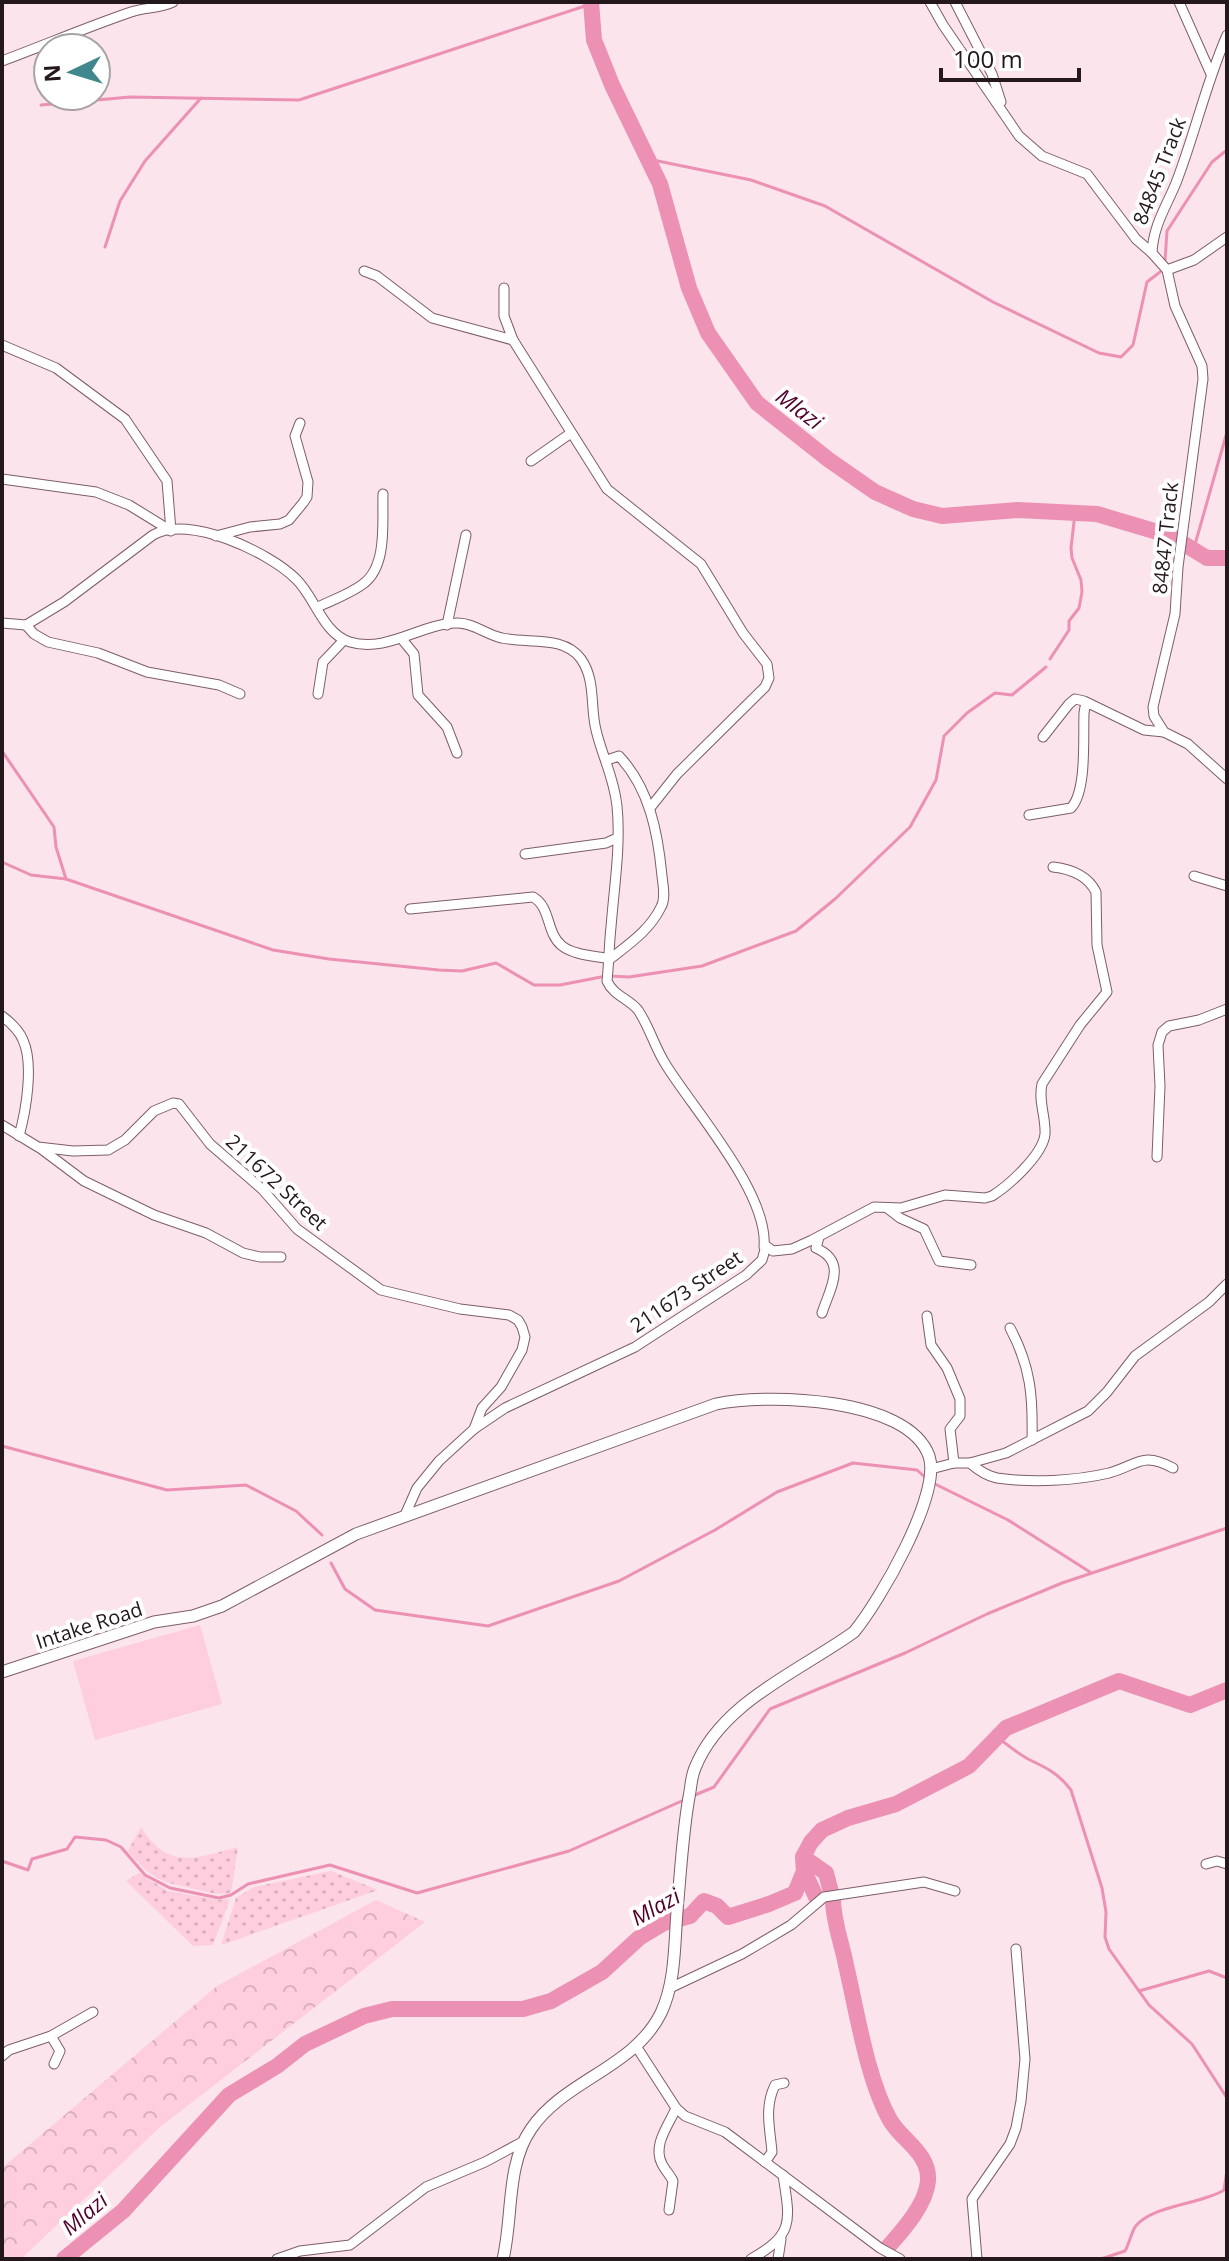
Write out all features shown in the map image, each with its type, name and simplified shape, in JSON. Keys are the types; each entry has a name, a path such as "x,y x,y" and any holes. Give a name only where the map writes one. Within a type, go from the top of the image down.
{"street":[{"path":"2,61 134,10 157,8 173,2"},
{"path":"930,2 1031,148 1087,174 1136,239 1152,253"},
{"path":"955,2 992,74 1004,113"},
{"path":"1179,2 1211,74"},
{"name":"84845 Track","path":"1167,270 1152,253 1153,231 1177,182 1211,74 1227,35"},
{"path":"1167,270 1194,260 1227,237"},
{"name":"84847 Track","path":"1164,732 1154,716 1153,707 1175,614 1178,567 1203,379 1202,366 1175,306 1167,270"},
{"path":"364,271 377,276 432,318 513,340"},
{"path":"504,288 504,316 513,340 607,489 659,533 697,559 769,671 765,687 677,774 650,808"},
{"path":"2,345 56,368 125,419 167,481 171,531"},
{"path":"216,536 250,527 280,524 289,520 303,503 307,497 308,482 295,436 300,423"},
{"path":"531,461 571,433"},
{"path":"2,479 96,492 129,505 171,531"},
{"path":"318,607 369,579 382,537 383,494"},
{"path":"2,623 26,625 64,602 153,535 163,529 184,529 244,545 284,569 298,580 322,617 344,640 364,645 447,625 464,624 503,639 558,644 577,654 588,670 596,730 617,804 609,986 636,1008 669,1071 735,1168 763,1222 766,1246"},
{"path":"447,625 466,535"},
{"path":"26,625 34,634 53,643 98,653 147,672 219,685 240,694"},
{"path":"401,638 414,654 418,695 447,727 457,753"},
{"path":"318,694 323,662 344,640"},
{"path":"1043,737 1072,700 1079,699 1144,730 1164,732 1188,744 1227,779"},
{"path":"1029,815 1071,808 1075,803 1081,783 1084,713 1089,704"},
{"path":"607,760 617,755 622,759 650,808 659,846 664,901 647,927 610,959"},
{"path":"525,854 606,843 617,838"},
{"name":"211673 Street","path":"471,1431 488,1418 535,1393 635,1347 734,1285 762,1260 766,1246 773,1251 792,1249 874,1207 901,1208 945,1195 985,1198 998,1192 1027,1166 1045,1135 1040,1093 1045,1078 1080,1025 1107,992 1097,945 1096,892 1092,884 1078,874 1053,867"},
{"path":"1194,876 1227,886"},
{"path":"410,909 533,897 541,903 559,944 565,949 610,959"},
{"path":"1157,1157 1158,1045 1164,1028 1199,1020 1227,1009"},
{"path":"2,1016 19,1033 25,1047 27,1089 19,1136"},
{"name":"211672 Street","path":"2,1125 38,1147 73,1151 108,1150 125,1140 154,1111 173,1103 179,1104 210,1144 262,1189 297,1229 381,1290 460,1309 509,1315 518,1320 525,1337 522,1350 501,1387 482,1408 471,1431"},
{"path":"38,1147 84,1181 154,1215 206,1233 243,1253 281,1257"},
{"path":"887,1208 924,1229 939,1261 971,1265"},
{"path":"819,1237 816,1248 833,1259 835,1268 822,1313"},
{"path":"503,2259 515,2176 530,2130 551,2107 636,2046 659,2016 670,1988 684,1827 694,1770 705,1747 731,1716 854,1632 869,1614 893,1574 921,1511 931,1469 1006,1453 1088,1411 1135,1356 1209,1302 1227,1284"},
{"path":"927,1316 931,1345 947,1368 960,1399 960,1416 950,1429 954,1463"},
{"path":"1010,1328 1024,1355 1029,1379 1032,1440"},
{"name":"Intake Road","path":"2,1672 154,1622 222,1606 356,1534 716,1404 739,1399 800,1401 880,1415 911,1430 929,1456 931,1469"},
{"path":"405,1515 417,1488 439,1461 471,1431"},
{"path":"970,1463 997,1478 1036,1479 1112,1472 1153,1458 1173,1468"},
{"path":"1206,1864 1217,1861 1227,1864"},
{"path":"670,1988 742,1954 791,1925 824,1897 924,1882 955,1891"},
{"path":"977,2259 972,2199 1010,2144 1021,2101 1024,2045 1016,1949"},
{"path":"2,2056 9,2050 51,2036 93,2012"},
{"path":"51,2036 60,2051 54,2064"},
{"path":"636,2046 676,2108 685,2116 725,2132 880,2248 900,2259"},
{"path":"765,2162 772,2152 767,2115 772,2090 775,2085 784,2083"},
{"path":"669,2210 673,2181 661,2162 659,2151 676,2108"},
{"path":"277,2259 300,2251 350,2245 426,2187 485,2162 524,2141"},
{"path":"778,2259 788,2217 783,2175"},
{"path":"751,2259 775,2245 781,2237"}],"green space":[{"path":"200,1625 222,1704 95,1740 73,1661"},
{"path":"141,1827 151,1841 172,1856 196,1857 238,1847 231,1893 207,1892 152,1875 128,1851"},
{"path":"331,1871 378,1890 221,1945 236,1898 254,1887"},
{"path":"139,1873 168,1891 228,1899 213,1945 193,1946 126,1881"},
{"path":"376,1900 425,1922 160,2127 21,2259 2,2259 2,2168 217,1986"}],"waterway":[{"name":"Mlazi","path":"591,2 594,40 660,184 689,288 708,333 757,403 875,492 913,509 942,516 1018,510 1097,514 1171,536 1207,558 1227,558"},
{"path":"112,99 299,100 591,4"},
{"path":"105,247 120,201 145,161 201,98"},
{"path":"1165,261 1167,231 1212,162 1227,150"},
{"path":"648,159 751,180 825,206 993,302 1099,353 1121,357 1133,345 1147,282 1160,272"},
{"path":"1194,548 1227,432"},
{"path":"1050,659 1069,630 1069,621 1079,608 1082,592 1071,548 1075,513"},
{"path":"609,976 629,977 702,966 796,931 835,899 910,827 936,780 944,736 967,713 995,693 1012,695 1046,667"},
{"path":"2,751 54,827 56,847 66,879"},
{"path":"2,862 31,875 66,879 273,950 439,970 462,971 496,963 534,985 560,985 601,977"},
{"path":"2,1446 167,1490 246,1485 296,1511 322,1535"},
{"path":"331,1563 345,1589 375,1610 488,1626 619,1581 715,1530 777,1492 853,1463 917,1470 927,1479"},
{"path":"933,1483 1008,1520 1090,1572"},
{"path":"695,1795 714,1787 770,1709 1062,1583 1227,1528"},
{"name":"Mlazi","path":"64,2259 123,2211 229,2095 277,2066 305,2044 364,2016 392,2009 523,2009 551,2001 602,1972 639,1938 664,1923 690,1916 704,1901 717,1906 728,1917 795,1893 804,1871 803,1857 822,1830 848,1818 896,1804 969,1766 1006,1728 1119,1681 1190,1705 1227,1690"},
{"path":"997,1737 1052,1772 1071,1790 1102,1888 1106,1912 1105,1937 1109,1949 1149,2005 1192,2044 1227,2098"},
{"path":"2,1861 28,1870 32,1859 67,1849 75,1837 106,1840 121,1847 145,1875 170,1888 219,1898 231,1895 248,1884 330,1865 417,1893 569,1851 684,1800"},
{"path":"803,1857 826,1873 831,1892"},
{"path":"804,1871 816,1897"},
{"path":"833,1899 836,1924 875,2085 890,2120 920,2155 927,2171 928,2181 923,2199 887,2248"},
{"path":"1139,1991 1209,1971 1227,1978"},
{"path":"1101,2259 1125,2251 1135,2227 1153,2214 1224,2190 1227,2170"}]}
